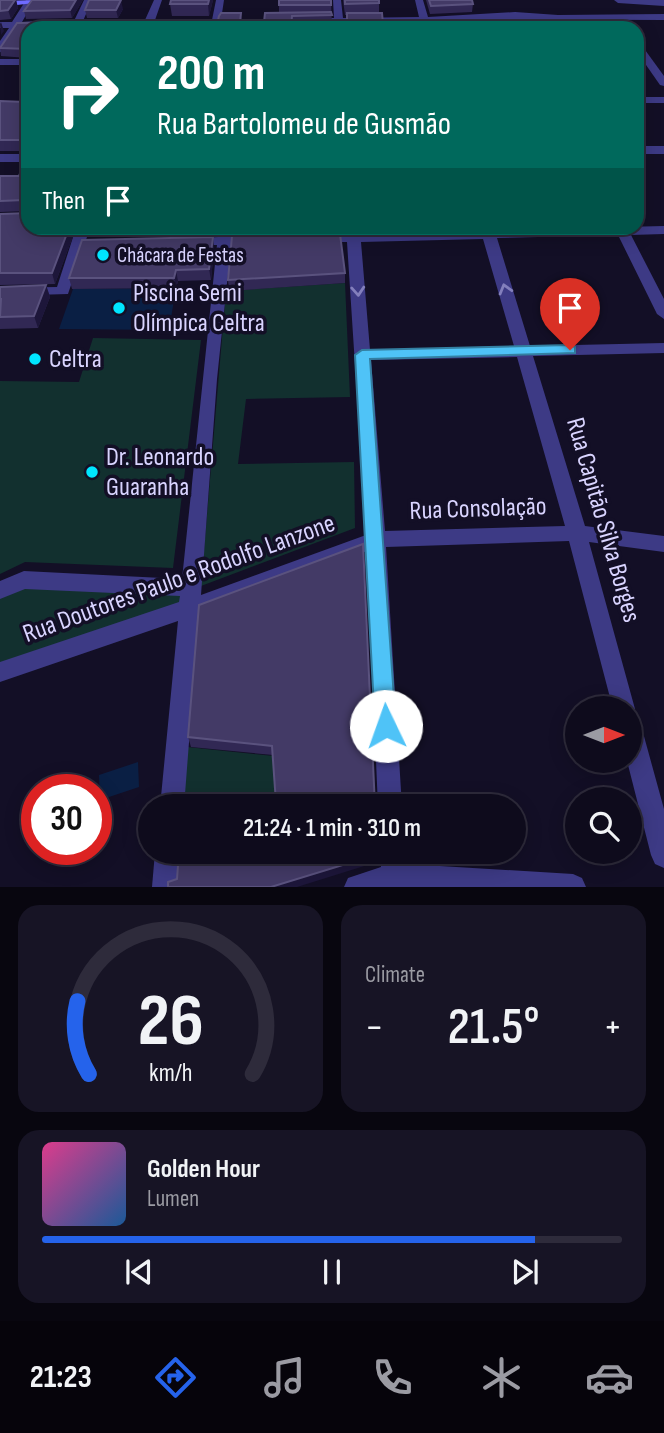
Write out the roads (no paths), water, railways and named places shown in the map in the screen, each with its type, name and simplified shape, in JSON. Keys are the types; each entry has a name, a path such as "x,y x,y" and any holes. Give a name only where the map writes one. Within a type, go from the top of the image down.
{"main road":[{"path":"0,4 32,0"}],"street":[{"path":"0,49 32,0"},
{"path":"78,21 88,0"},
{"path":"150,21 158,0"},
{"path":"217,21 220,0"},
{"path":"337,0 339,21"},
{"path":"419,0 425,21"},
{"path":"618,0 664,3"},
{"path":"446,21 500,13 558,18 664,17"},
{"path":"515,15 518,21"},
{"path":"0,25 21,25"},
{"path":"644,57 664,57"},
{"path":"644,60 664,83"},
{"path":"0,62 21,62"},
{"path":"644,100 664,100"},
{"path":"644,150 664,150"},
{"path":"0,158 21,158"},
{"path":"644,230 664,230"},
{"path":"0,292 63,291 85,244 84,235"},
{"path":"172,242 219,235"},
{"path":"173,794 209,379 226,235"},
{"path":"232,235 264,240"},
{"path":"302,239 336,235"},
{"path":"353,235 376,538 389,794"},
{"name":"Rua Capitão Silva Borges","path":"489,235 577,533 621,696"},
{"path":"625,235 664,314"},
{"path":"362,355 664,348"},
{"name":"Rua Consolação","path":"376,538 577,533 664,544"},
{"name":"Rua Doutores Paulo e Rodolfo Lanzone","path":"0,673 192,598 376,538"},
{"path":"0,590 24,580 192,598"},
{"path":"642,773 664,855"},
{"path":"164,887 167,864"},
{"path":"357,887 394,872 573,887"}],"water":[{"name":"Piscina Semi Olímpica Celtra","path":"176,288 169,330 59,329 73,289"},
{"path":"138,762 139,787 112,796 112,774 102,774"}],"place":[{"name":"Chácara de Festas","path":"103,255"},
{"name":"Piscina Semi Olímpica Celtra","path":"119,308"},
{"name":"Celtra","path":"35,359"},
{"name":"Dr. Leonardo Guaranha","path":"92,472"}]}
